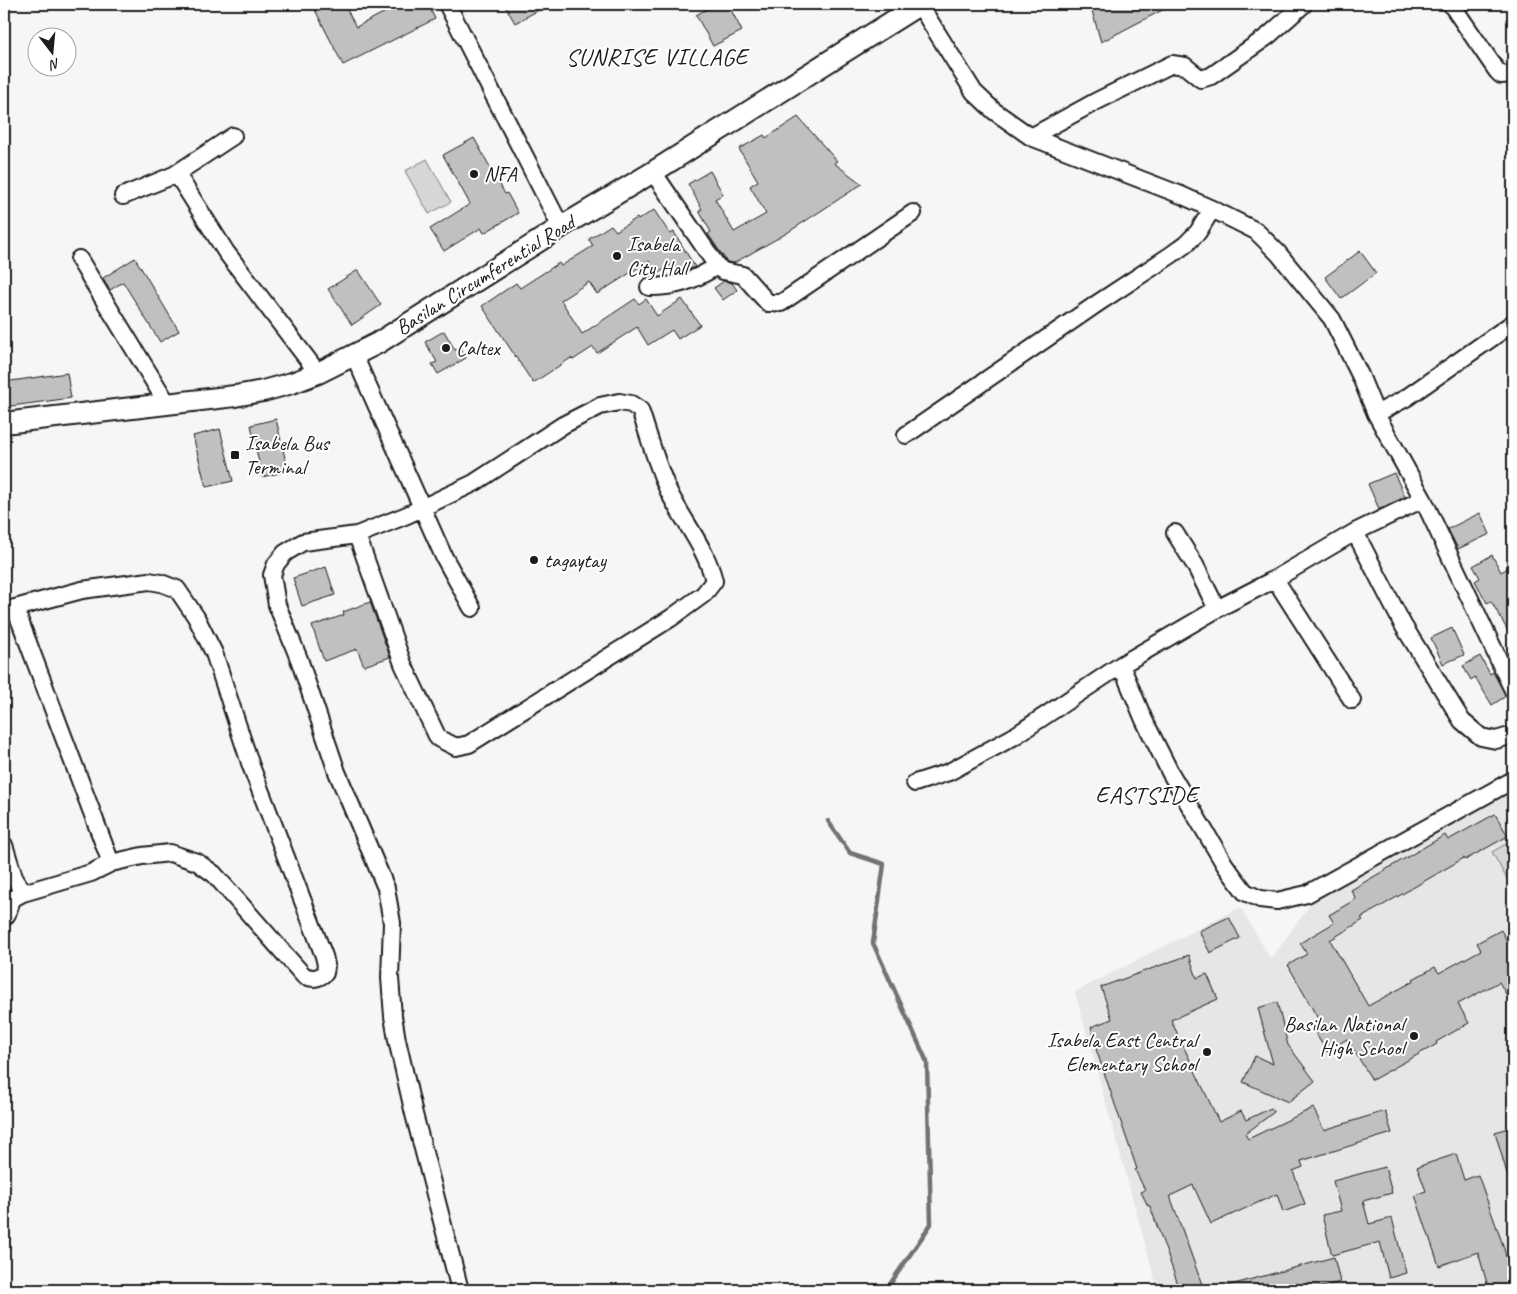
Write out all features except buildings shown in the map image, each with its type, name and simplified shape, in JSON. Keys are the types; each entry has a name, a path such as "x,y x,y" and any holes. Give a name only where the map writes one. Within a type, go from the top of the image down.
{"main road":[{"name":"Basilan Circumferential Road","path":"4,423 264,391 318,373 378,343 919,4"}],"street":[{"path":"447,4 561,227"},
{"path":"919,4 974,92 994,111 1031,137 1181,195 1212,209 1256,231 1278,253 1332,319 1360,375 1376,414 1423,500 1513,690"},
{"path":"1031,137 1172,64 1185,66 1201,78 1211,76 1268,36 1304,4"},
{"path":"1451,4 1497,71 1501,75 1513,74"},
{"path":"123,196 174,174 233,136"},
{"path":"653,172 717,266 723,271 743,275 768,304 781,304 913,213"},
{"path":"174,174 180,179 226,252 318,373"},
{"path":"906,435 1098,303 1171,256 1198,232 1212,209"},
{"path":"79,259 167,403"},
{"path":"649,287 670,287 682,284 699,278 717,266"},
{"path":"1376,414 1406,398 1513,323"},
{"path":"354,355 444,557 472,608"},
{"path":"357,534 403,664 438,738 456,747 469,744 671,618 704,594 714,581 712,572 669,492 640,410 632,404 619,402 600,406 563,425 474,483 407,515 357,534 303,542 285,553 276,564 272,576 277,605 299,659 337,772 386,888 392,923 390,978 396,1032 414,1114 460,1290"},
{"path":"915,783 949,772 1013,737 1121,665 1217,609 1275,579 1355,532 1423,500"},
{"path":"1355,532 1403,626 1462,721 1481,737 1496,740 1513,735"},
{"path":"1175,533 1195,565 1217,609"},
{"path":"1275,579 1352,700"},
{"path":"13,899 91,873 110,863 142,856 170,853 197,862 214,874 232,892 304,976 319,978 325,973 326,965 318,938 251,766 214,653 196,616 177,589 149,581 82,590 10,609 110,863"},
{"path":"1121,665 1144,720 1171,774 1220,857 1245,892 1260,899 1277,901 1307,894 1513,780"},
{"path":"4,845 14,877 13,899 4,918"}],"shaded area":[{"path":"427,159 451,202 429,214 405,171"},
{"name":"Basilan National High School","path":"1513,788 1513,1290 1158,1290 1075,992 1240,907 1271,959 1312,902"},
{"path":"1513,840 1513,890 1492,852"}],"waterway":[{"path":"828,821 850,853 884,864 873,943 927,1062 931,1224 886,1290"}],"place":[{"name":"NFA","path":"474,174"},
{"name":"Isabela City Hall","path":"617,256"},
{"name":"Caltex","path":"446,348"},
{"name":"Isabela Bus Terminal","path":"235,455"},
{"name":"tagaytay","path":"534,560"},
{"name":"Basilan National High School","path":"1414,1036"},
{"name":"Isabela East Central Elementary School","path":"1207,1052"}],"district":[{"name":"SUNRISE VILLAGE","path":"657,57"},
{"name":"EASTSIDE","path":"1147,795"}]}
